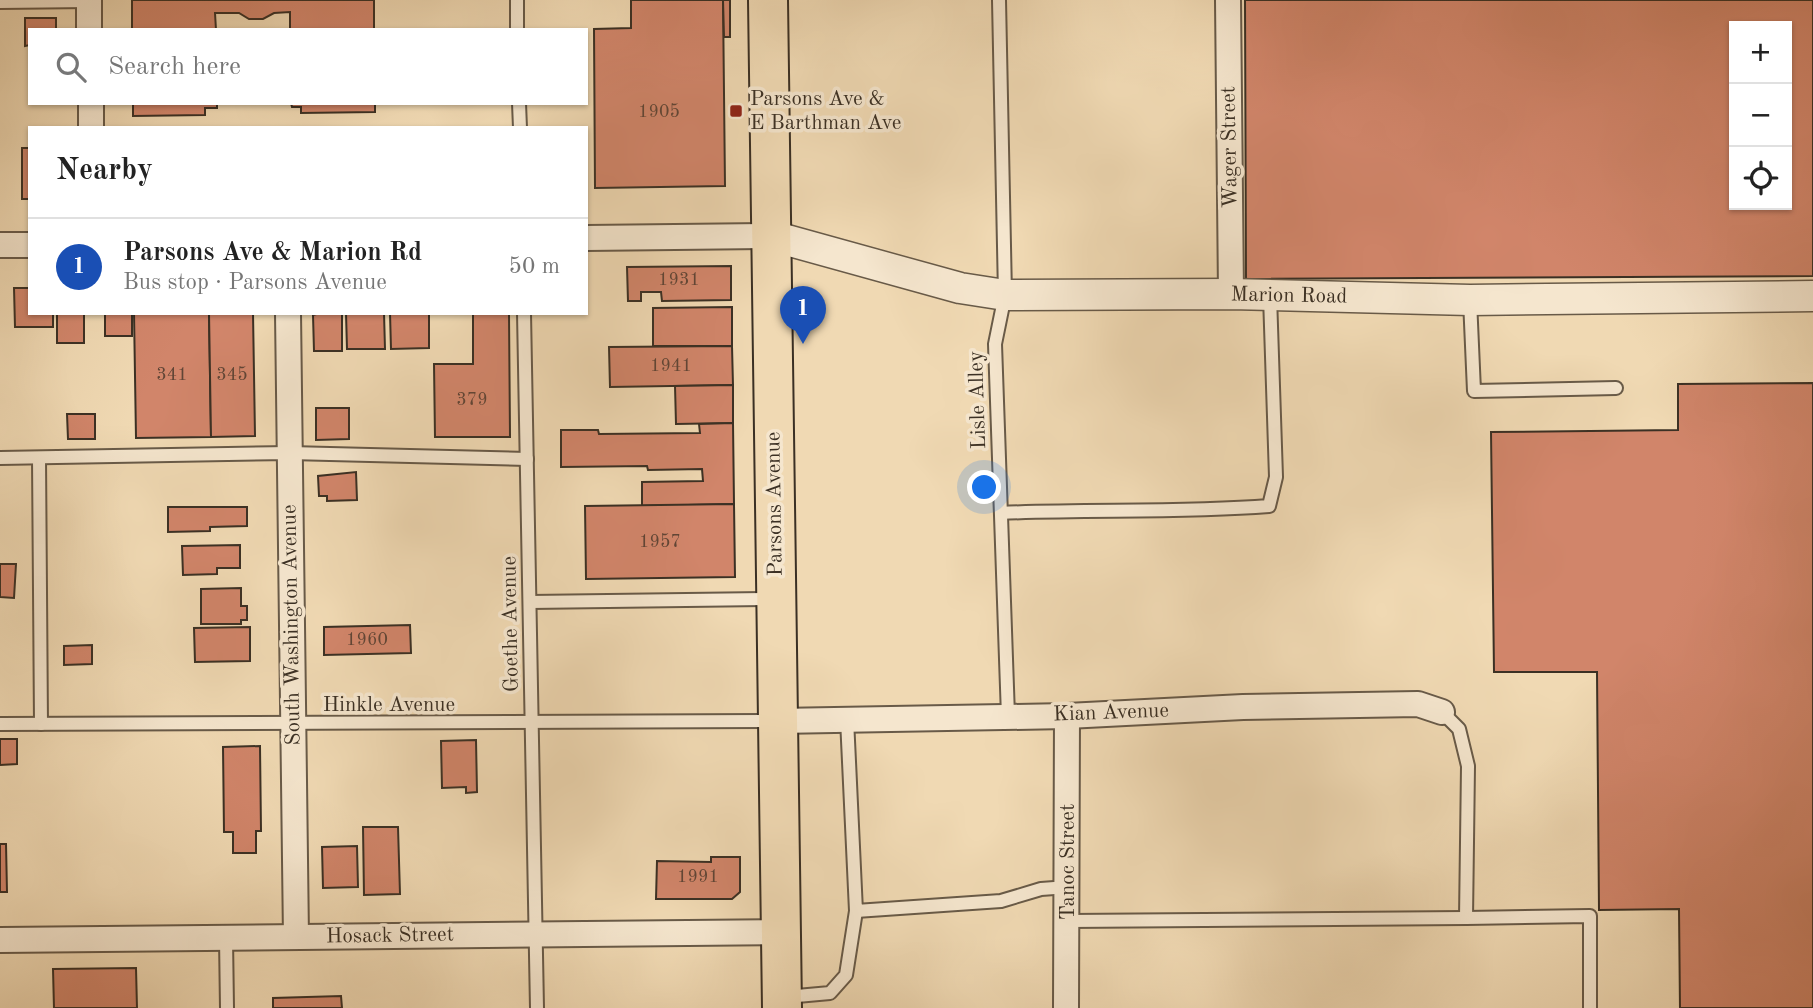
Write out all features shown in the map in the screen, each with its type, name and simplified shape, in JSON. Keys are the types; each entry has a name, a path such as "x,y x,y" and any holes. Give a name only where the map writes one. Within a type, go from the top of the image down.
{"main road":[{"name":"Parsons Avenue","path":"768,0 782,1003"}],"street":[{"path":"89,0 89,28"},
{"name":"Wager Street","path":"1228,0 1231,294"},
{"path":"91,105 91,126"},
{"path":"588,238 772,236"},
{"name":"Marion Road","path":"772,236 960,288 1006,295 1231,294 1470,300 1813,296"},
{"path":"0,245 28,245"},
{"name":"South Washington Avenue","path":"288,315 296,937"},
{"name":"Kian Avenue","path":"778,721 1067,716 1243,707 1418,704 1443,712"},
{"name":"Tanoc Street","path":"1066,1008 1067,716"},
{"name":"Hosack Street","path":"0,940 781,932"}],"lane":[{"path":"0,2 89,0"},
{"path":"516,0 517,28"},
{"name":"Lisle Alley","path":"999,0 1006,295 995,344 1008,716"},
{"path":"519,105 520,126"},
{"path":"1001,513 1083,509 1224,510 1269,506 1276,477 1270,296"},
{"path":"1470,300 1474,391 1616,388"},
{"name":"Goethe Avenue","path":"524,315 537,1008"},
{"path":"0,458 289,453 527,459"},
{"path":"39,458 41,724"},
{"path":"530,602 777,599"},
{"path":"1443,712 1459,729 1468,766 1466,918"},
{"path":"782,1003 830,993 846,975 856,911 847,719"},
{"name":"Hinkle Avenue","path":"0,724 293,725 778,721"},
{"path":"856,911 1000,901 1041,889 1068,887"},
{"path":"1068,921 1590,916 1590,1008"},
{"path":"226,938 227,1008"}],"building":[{"path":"132,0 374,0 374,28 290,28 290,12 274,13 263,19 249,19 239,13 215,13 216,28 132,28"},
{"path":"631,0 723,0 725,186 595,188 594,29 631,28"},
{"path":"723,0 730,0 730,37 724,37"},
{"path":"1245,0 1813,0 1813,276 1246,279"},
{"path":"25,18 56,18 56,28 28,28 28,45 25,46"},
{"path":"133,105 217,105 217,108 205,108 205,115 133,116"},
{"path":"375,105 375,112 301,113 301,107 292,107"},
{"path":"22,148 28,148 28,199 22,199"},
{"path":"731,266 731,300 662,301 661,292 641,292 641,301 628,301 627,267"},
{"path":"14,288 28,288 28,315 53,315 53,327 15,327"},
{"path":"732,307 732,346 653,346 653,308"},
{"path":"57,315 84,315 84,343 57,343"},
{"path":"105,315 132,315 132,336 105,336"},
{"path":"134,315 209,315 211,437 136,438"},
{"path":"209,315 253,315 255,436 211,437"},
{"path":"313,315 342,315 342,351 314,351"},
{"path":"346,315 384,315 385,349 347,349"},
{"path":"390,315 429,315 429,348 391,349"},
{"path":"473,315 509,315 510,437 435,437 434,364 473,364"},
{"path":"732,346 733,385 610,387 609,347"},
{"path":"1813,383 1813,1008 1680,1008 1679,909 1599,910 1597,672 1494,672 1491,432 1678,430 1678,384"},
{"path":"733,385 733,423 676,424 675,386"},
{"path":"316,408 349,408 349,439 316,440"},
{"path":"67,414 95,414 95,439 68,439"},
{"path":"733,423 734,504 642,506 642,482 703,481 702,469 648,470 647,466 561,467 561,430 598,430 599,434 700,433 699,424"},
{"path":"356,472 357,500 327,501 327,496 319,496 318,476"},
{"path":"734,504 735,577 586,579 585,506"},
{"path":"168,507 247,507 247,526 210,527 210,531 168,532"},
{"path":"240,545 240,568 217,568 217,574 183,575 182,546"},
{"path":"0,564 16,564 14,598 0,597"},
{"path":"241,588 241,606 247,606 247,620 241,620 241,624 201,624 201,589"},
{"path":"410,625 411,653 324,655 324,627"},
{"path":"250,627 250,661 195,662 194,628"},
{"path":"92,645 92,664 64,665 64,646"},
{"path":"0,739 17,739 17,764 0,765"},
{"path":"476,740 477,792 466,793 466,787 442,788 441,741"},
{"path":"260,746 261,831 256,831 256,853 233,853 233,832 224,832 223,747"},
{"path":"363,827 398,827 400,894 364,895"},
{"path":"0,844 6,844 7,892 0,892"},
{"path":"357,846 358,887 323,888 322,847"},
{"path":"711,857 740,857 740,892 732,899 656,899 657,861 711,862"},
{"path":"136,968 137,1008 54,1008 53,969"},
{"path":"341,996 342,1008 273,1008 273,998"}],"place":[{"name":"Parsons Ave & E Barthman Ave","path":"736,111"},
{"name":"Parsons Ave & Marion Rd","path":"803,344"}]}
